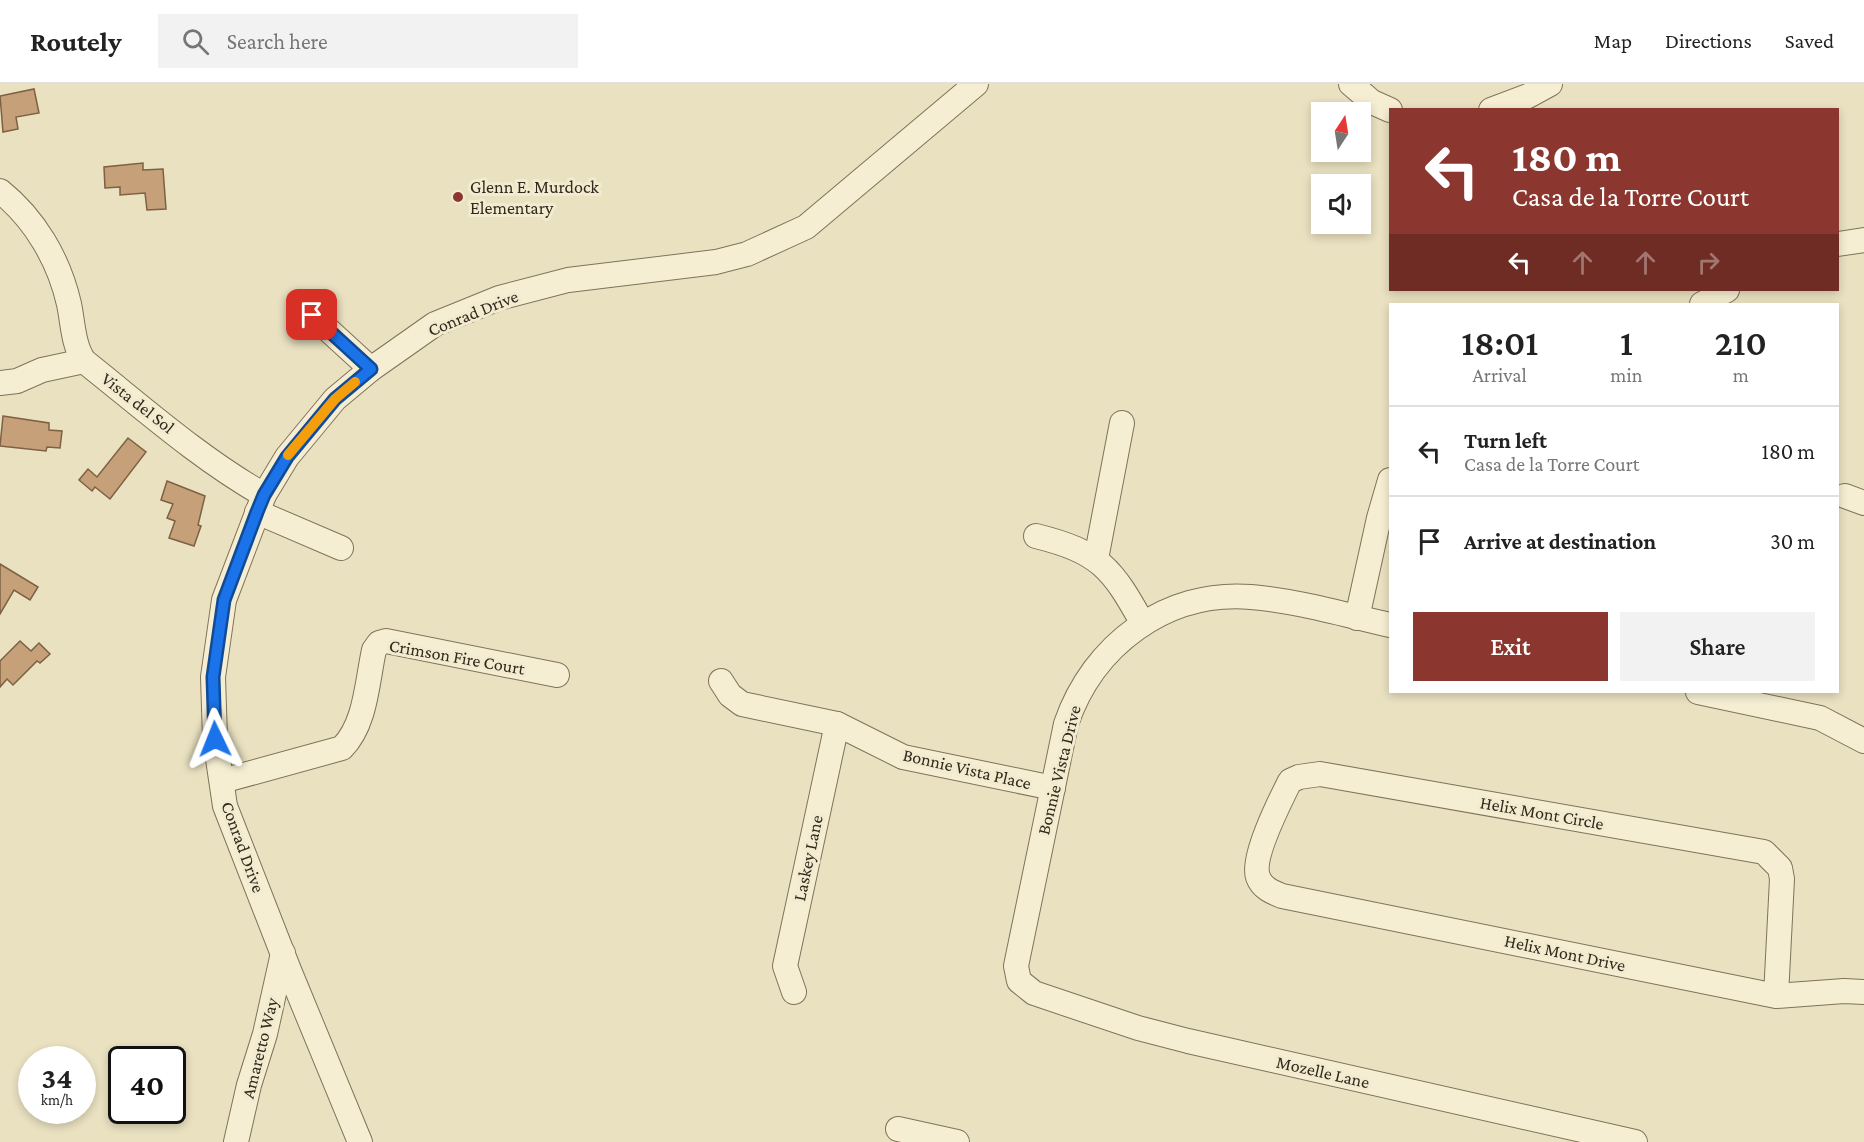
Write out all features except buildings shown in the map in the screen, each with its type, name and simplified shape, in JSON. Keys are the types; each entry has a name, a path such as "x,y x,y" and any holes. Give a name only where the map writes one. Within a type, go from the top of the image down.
{"street":[{"name":"Conrad Drive","path":"360,1142 225,806 215,739 213,677 224,600 260,503 287,457 335,399 371,369 435,324 499,298 568,280 716,262 747,254 806,226 976,84"},
{"path":"1351,84 1372,102 1389,110"},
{"path":"1496,108 1528,96 1550,84"},
{"path":"0,191 15,203 30,222 54,262 68,300 77,351 84,361"},
{"path":"1839,244 1864,240"},
{"path":"1704,303 1725,291"},
{"path":"312,315 371,369"},
{"name":"Vista del Sol","path":"0,383 17,381 42,370 84,361 180,437 243,483 260,503 341,548"},
{"path":"1096,559 1122,423"},
{"path":"1357,618 1378,518 1389,483"},
{"path":"1036,536 1067,544 1096,559 1120,584 1143,624"},
{"name":"Bonnie Vista Drive","path":"1019,981 1016,966 1066,724 1080,690 1095,667 1114,646 1143,624 1168,611 1194,602 1232,597 1269,600 1389,625"},
{"name":"Crimson Fire Court","path":"222,781 342,748 351,739 357,727 374,650 379,643 386,641 557,675"},
{"name":"Bonnie Vista Place","path":"721,681 730,695 742,704 837,724 903,758 1053,788"},
{"path":"1703,693 1820,718 1864,741"},
{"name":"Laskey Lane","path":"794,992 785,966 837,724"},
{"name":"Helix Mont Circle","path":"1268,891 1258,878 1256,868 1268,829 1290,781 1299,777 1320,774 1764,852 1779,868 1782,879 1776,996"},
{"name":"Helix Mont Drive","path":"1268,891 1282,896 1776,996 1864,992"},
{"name":"Amaretto Way","path":"236,1142 249,1085 265,1034 283,953"},
{"name":"Mozelle Lane","path":"1019,981 1034,993 1138,1028 1635,1142"},
{"path":"898,1129 957,1142"}],"slow traffic":[{"path":"288,455 335,399 355,382"}],"place":[{"name":"Glenn E. Murdock Elementary","path":"458,197"}],"route":[{"path":"215,739 213,677 224,600 264,495 287,457 335,399 371,369 312,315"}]}
